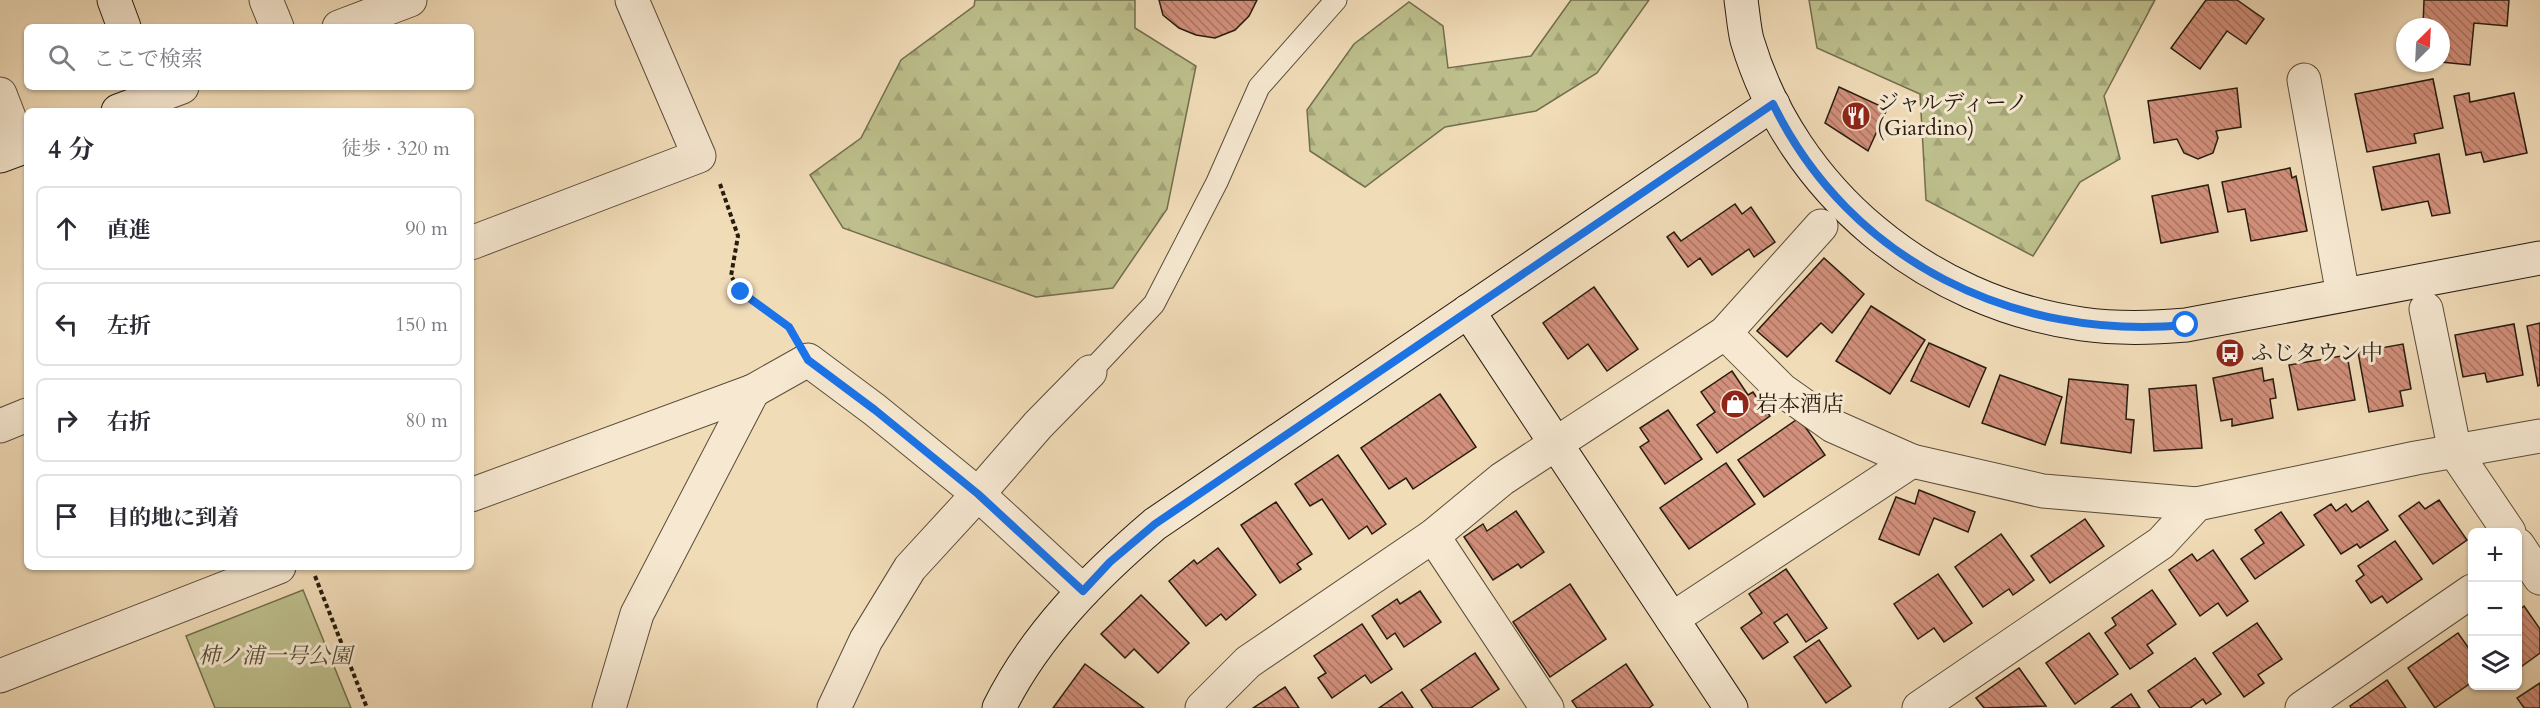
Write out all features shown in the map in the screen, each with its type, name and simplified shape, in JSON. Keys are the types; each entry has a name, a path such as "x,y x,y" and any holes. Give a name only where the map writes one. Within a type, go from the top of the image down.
{"street":[{"path":"114,0 123,24"},
{"path":"267,0 276,24"},
{"path":"347,24 410,0"},
{"path":"474,242 699,156 632,0"},
{"path":"1741,0 1747,38 1773,104 1789,133 1818,175 1873,231 1936,276 2007,307 2032,315 2083,325 2143,328 2186,325 2540,258"},
{"path":"2304,80 2343,295"},
{"path":"126,108 174,90"},
{"path":"0,94 16,150"},
{"path":"999,708 1034,651 1083,591 1110,562 1155,524 1773,104"},
{"path":"1202,708 1248,662 1433,536 1502,478 1725,333 1821,226"},
{"path":"2426,309 2455,452 2505,528"},
{"path":"1468,311 1731,708"},
{"path":"1725,333 1782,390 1833,426 1912,461 2043,491 2197,504 2416,458 2540,436"},
{"path":"474,494 753,391 808,360 875,410 978,494 1083,591"},
{"path":"834,708 866,640 910,568 1038,425 1090,372"},
{"path":"607,707 637,614 753,391"},
{"path":"0,426 24,417"},
{"path":"1672,619 1912,461"},
{"path":"1919,708 2162,543 2197,504"},
{"path":"1433,536 1546,708"},
{"path":"0,676 271,570"},
{"path":"2302,708 2468,594"}],"lane":[{"path":"1090,372 1154,304 1217,182 1259,87 1336,0"}],"path":[{"path":"717,174 738,236 731,276 741,292 789,327 808,360"},
{"path":"312,570 367,708"},
{"path":"331,657 345,652"}],"green space":[{"path":"975,0 1135,0 1135,28 1196,66 1167,209 1113,288 1036,297 843,228 810,175 861,138 901,60 974,6"},
{"path":"1571,0 1649,0 1597,73 1536,111 1445,127 1365,187 1310,151 1307,110 1354,44 1409,2 1443,26 1448,68 1531,56"},
{"path":"1809,0 2155,0 2104,96 2120,159 2080,182 2033,256 1926,200 1920,94 1817,48"},
{"name":"柿ノ浦一号公園","path":"303,590 351,708 215,708 186,636"}],"building":[{"path":"1159,0 1257,0 1249,16 1235,30 1215,38 1196,35 1179,28 1163,15"},
{"path":"2206,0 2237,0 2264,19 2246,44 2227,31 2200,69 2171,48"},
{"path":"2424,0 2509,0 2507,26 2474,23 2470,65 2450,63 2450,18 2423,18"},
{"path":"2433,79 2443,128 2414,134 2416,143 2367,152 2355,94"},
{"name":"ジャルディーノ (Giardino)","path":"1839,87 1887,109 1868,151 1825,123"},
{"path":"2237,88 2241,127 2216,131 2218,138 2213,153 2198,159 2184,153 2177,139 2154,143 2148,101"},
{"path":"2469,93 2470,102 2514,93 2527,153 2484,162 2481,152 2466,155 2454,96"},
{"path":"2439,154 2450,213 2432,216 2428,201 2382,210 2373,167"},
{"path":"2290,168 2292,178 2296,176 2307,231 2251,241 2245,209 2228,212 2222,182"},
{"path":"2208,185 2218,232 2161,243 2152,196"},
{"path":"1735,204 1742,214 1751,207 1775,242 1754,257 1749,249 1712,275 1700,258 1688,267 1667,237 1674,232 1681,241"},
{"path":"1824,258 1864,294 1832,333 1821,323 1787,357 1757,331"},
{"path":"1594,287 1638,349 1607,371 1588,344 1568,359 1543,323"},
{"path":"1871,306 1925,340 1890,394 1836,361"},
{"path":"2540,323 2540,385 2538,386 2527,326"},
{"path":"2514,324 2523,375 2487,382 2485,373 2463,377 2455,335"},
{"path":"1929,343 1986,368 1969,407 1911,381"},
{"path":"2403,344 2411,389 2400,391 2403,406 2369,412 2358,352"},
{"path":"2347,355 2355,400 2298,410 2289,365"},
{"path":"2262,368 2264,381 2273,379 2276,398 2270,399 2273,418 2232,426 2232,419 2221,421 2213,378"},
{"name":"岩本酒店","path":"1732,371 1748,395 1753,392 1770,416 1717,453 1697,425 1715,412 1701,392"},
{"path":"2000,375 2062,397 2045,445 1982,423"},
{"path":"2069,379 2128,385 2126,419 2134,420 2131,453 2061,443"},
{"path":"2196,385 2202,448 2154,451 2149,389"},
{"path":"1440,394 1476,447 1413,489 1406,478 1389,489 1361,448"},
{"path":"1668,410 1702,459 1665,484 1640,447 1649,441 1640,428"},
{"path":"1799,418 1825,455 1764,497 1738,460"},
{"path":"1338,455 1386,524 1372,534 1367,526 1349,539 1322,499 1310,506 1295,484"},
{"path":"1726,463 1755,504 1689,549 1660,508"},
{"path":"1919,490 1975,512 1968,532 1934,518 1919,555 1879,539 1896,497 1915,504"},
{"path":"2439,500 2467,540 2433,564 2399,516 2419,502 2425,509"},
{"path":"2368,501 2388,530 2360,548 2357,544 2341,554 2314,515 2331,504 2336,511 2346,504 2352,512"},
{"path":"1276,502 1312,554 1297,564 1301,569 1280,583 1241,525"},
{"path":"1516,511 1544,552 1521,568 1518,564 1493,580 1464,537 1483,524 1487,531"},
{"path":"2281,512 2304,545 2255,579 2241,559 2264,543 2255,530"},
{"path":"2085,519 2104,546 2050,583 2031,556"},
{"path":"2001,534 2034,580 2013,595 2009,589 1983,607 1955,567"},
{"path":"2395,541 2422,579 2387,603 2382,596 2371,603 2356,581 2364,575 2358,566"},
{"path":"1218,548 1256,595 1226,620 1221,614 1206,626 1169,581 1194,560 1197,564"},
{"path":"2213,550 2248,601 2227,616 2218,603 2200,616 2169,570 2192,554 2197,561"},
{"path":"1786,569 1827,628 1806,642 1787,614 1774,623 1788,642 1763,659 1741,628 1762,613 1749,594"},
{"path":"1938,574 1972,623 1944,642 1934,628 1918,639 1894,604"},
{"path":"1570,584 1606,639 1550,677 1513,622"},
{"path":"2152,590 2176,624 2147,645 2153,653 2130,669 2105,633 2116,625 2112,618"},
{"path":"1420,591 1441,622 1404,647 1395,633 1387,639 1372,616 1397,599 1400,604"},
{"path":"1141,595 1189,643 1158,673 1134,649 1125,658 1101,634"},
{"path":"2524,606 2540,629 2540,653 2522,666 2522,636 2522,608"},
{"path":"2257,623 2282,659 2258,675 2264,683 2244,697 2213,653"},
{"path":"1362,624 1392,669 1371,683 1365,675 1332,698 1318,678 1326,673 1314,656"},
{"path":"2089,633 2118,674 2075,704 2046,663"},
{"path":"2458,633 2468,647 2468,685 2435,708 2408,668"},
{"path":"1819,640 1851,686 1826,703 1794,657"},
{"path":"1475,653 1499,689 1471,708 1433,708 1421,690"},
{"path":"2195,658 2221,694 2206,704 2203,699 2190,708 2160,708 2148,691"},
{"path":"1085,664 1144,708 1053,708"},
{"path":"1626,664 1653,705 1649,708 1577,708 1572,701"},
{"path":"2019,668 2046,706 1984,708 1976,698"},
{"path":"2387,680 2406,708 2351,708 2350,706"},
{"path":"2540,683 2540,708 2524,708 2517,698"},
{"path":"1285,687 1299,708 1253,708"},
{"path":"1402,692 1413,708 1379,708"},
{"path":"2131,694 2140,708 2111,708"}],"place":[{"name":"ジャルディーノ (Giardino)","path":"1856,116"},
{"name":"ふじタウン中","path":"2230,353"},
{"name":"岩本酒店","path":"1735,404"}],"route":[{"path":"741,292 789,327 808,360 875,410 978,494 1083,591 1110,562 1155,524 1773,104 1803,154 1835,195 1873,231 1936,276 2007,307 2057,320 2083,325 2134,328 2186,325"}]}
